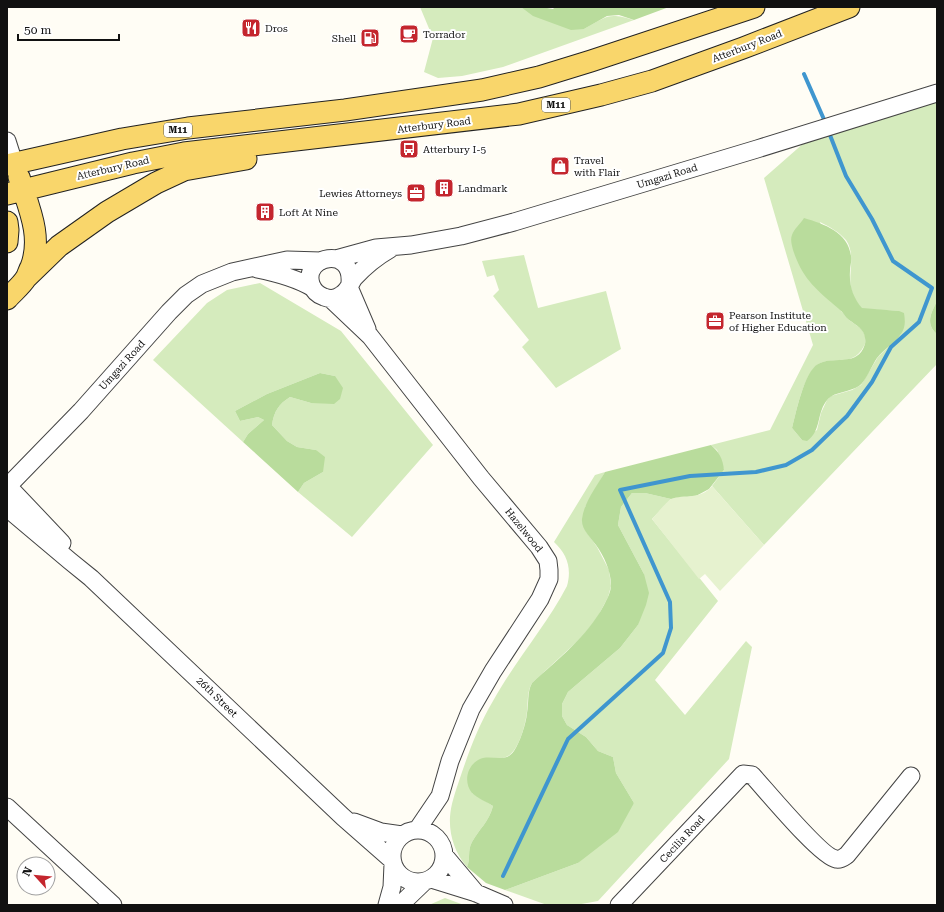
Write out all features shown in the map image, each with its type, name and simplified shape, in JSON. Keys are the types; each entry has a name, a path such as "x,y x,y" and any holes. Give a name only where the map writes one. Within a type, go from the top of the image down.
{"main road":[{"name":"M11","path":"11,164 122,139 188,128 344,110 482,90 539,77 591,62 754,7"},
{"name":"Atterbury Road","path":"15,192 133,163 184,153 519,114 601,95 652,81 849,7"},
{"path":"7,299 59,246 107,212 156,183 184,170 343,142 364,133"},
{"path":"11,164 15,192 33,222 36,236 34,260 26,278"},
{"path":"7,222 7,242"}],"street":[{"name":"Umgazi Road","path":"8,486 81,411 169,312 186,295 202,284 232,272 287,260 328,260 376,248 394,247 461,236 514,222 937,93"},
{"path":"7,141 11,164"},
{"name":"Umgazi Road","path":"349,285 374,258 394,247"},
{"path":"328,260 346,266 349,271 349,285 370,336 331,299 321,296 313,288 311,282 312,270 328,260"},
{"name":"Umgazi Road","path":"251,268 289,277 303,282 313,288"},
{"path":"331,299 341,296 349,285"},
{"name":"Hazelwood","path":"370,336 481,478 540,548 548,561 549,570 549,579 540,599 493,671 471,709 450,761 440,796 410,833"},
{"path":"8,486 8,509"},
{"name":"26th Street","path":"8,486 78,559 92,578"},
{"name":"26th Street","path":"8,509 92,578 392,862"},
{"name":"Cecilia Road","path":"620,904 743,774 752,775 825,854 837,859 842,858 847,854 911,776"},
{"path":"400,905 441,869 440,796"},
{"path":"7,807 113,905"},
{"name":"26th Street","path":"343,817 381,832 410,833"},
{"path":"388,905 392,887 392,851 396,842 410,833 425,831 433,834 441,847 480,895"},
{"path":"392,862 400,875 405,879 418,883 428,880 480,895 504,905"}],"green space":[{"path":"420,7 521,7 584,29 603,18 613,16 634,20 503,67 462,76 438,78 424,72 433,38"},
{"path":"521,7 541,7 553,9 555,7 669,7 634,20 619,15 607,16 584,29 571,30 533,16"},
{"path":"937,102 937,301 931,314 930,322 933,330 937,334 937,364 764,545 712,486 724,470 717,450 711,445 770,430 813,345 764,178 805,142","holes":["820,222 834,230 846,240 849,246 851,251 850,283 854,297 858,304 862,309 899,311 901,334 878,357 861,385 852,390 831,396 827,400 821,413 817,430 802,440 792,428 801,395 811,372 821,363 853,358 859,353 866,342 863,331 849,320 841,311"]},
{"path":"804,218 827,226 840,235 845,241 849,248 851,258 851,286 856,300 862,308 899,311 904,313 905,321 904,329 901,334 877,358 862,384 834,395 828,399 824,404 815,432 807,441 802,440 792,428 801,393 813,368 824,362 854,357 863,349 865,341 861,330 811,283 801,269 793,250 791,239 794,231"},
{"path":"524,255 538,308 606,291 621,349 556,388 522,347 529,340 493,296 499,290 494,275 487,277 482,261"},
{"path":"260,283 341,331 433,445 352,537 298,492 304,483 323,472 316,450 297,447 287,441 272,425 276,412 280,405 286,400 290,397 311,403 335,376 320,373 267,394 235,411 240,421 258,417 264,420 248,434 243,442 153,360 207,303 227,290"},
{"path":"937,301 937,334 931,326 930,318"},
{"path":"320,373 335,376 343,388 340,399 334,404 311,403 290,397 278,408 272,425 287,441 297,447 316,450 325,457 323,472 304,483 298,492 243,442 248,434 264,420 258,417 240,421 235,411 267,394"},
{"path":"711,445 720,456 723,462 724,470 709,489 696,496 671,499 645,493 632,493 621,507 618,525 644,574 649,593 646,605 638,625 620,648 568,692 562,704 562,716 567,725 586,737 598,751 613,757 616,773 634,803 618,832 578,863 505,890 486,883 467,867 471,845 489,817 493,806 477,797 469,789 467,779 469,769 480,759 489,757 502,758 510,755 514,751 524,727 528,709 529,690 532,683 581,637 597,617 608,598 611,580 608,569 602,554 587,533 582,523 583,513 588,500 605,472"},
{"path":"605,472 585,507 585,530 597,547 609,570 611,586 608,597 597,618 582,637 530,686 523,729 519,742 512,753 503,758 486,758 472,793 493,806 489,817 471,845 467,867 456,850 450,824 452,803 462,771 483,720 502,686 550,615 567,586 569,567 562,551 554,542 595,475"},
{"path":"712,486 764,545 720,591 705,574 699,579 652,519 671,499 698,495 708,490"},
{"path":"632,493 645,493 671,499 652,519 718,601 655,680 685,715 746,641 752,647 729,759 598,901 576,905 547,905 505,890 578,863 634,803 616,773 613,757 598,751 586,737 567,725 562,716 562,704 568,692 620,648 638,625 644,574 618,525 621,507"},
{"path":"445,898 464,905 429,905"}],"waterway":[{"path":"804,74 826,124"},
{"path":"503,876 568,739 663,653 671,628 670,602 620,490 690,476 756,472 786,465 812,450 847,416 872,382 891,347 919,322 932,288 893,261 872,219 846,176 828,130"}],"place":[{"name":"Dros","path":"251,28"},
{"name":"Torrador","path":"409,34"},
{"name":"Shell","path":"370,38"},
{"name":"Atterbury I-5","path":"409,149"},
{"name":"Travel with Flair","path":"560,166"},
{"name":"Landmark","path":"444,188"},
{"name":"Lewies Attorneys","path":"416,193"},
{"name":"Loft At Nine","path":"265,212"},
{"name":"Pearson Institute of Higher Education","path":"715,321"}]}
